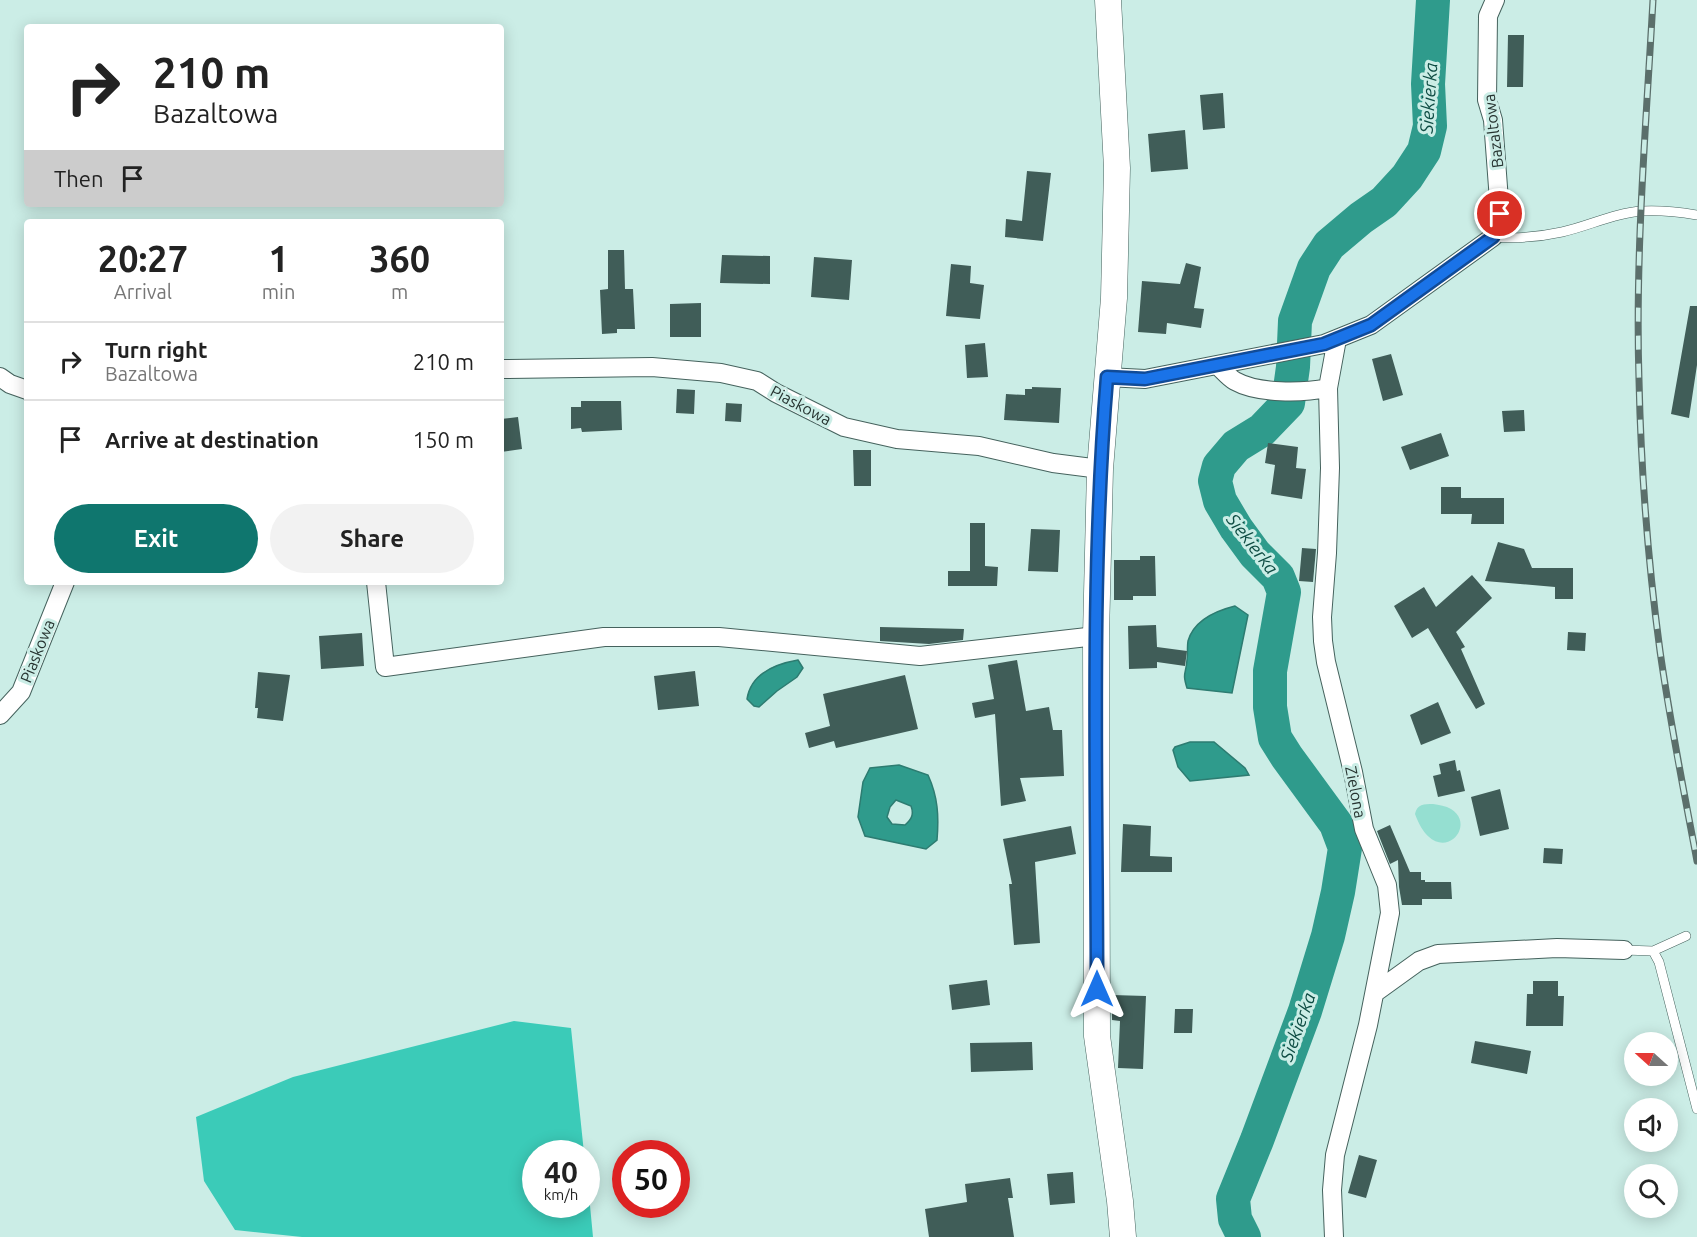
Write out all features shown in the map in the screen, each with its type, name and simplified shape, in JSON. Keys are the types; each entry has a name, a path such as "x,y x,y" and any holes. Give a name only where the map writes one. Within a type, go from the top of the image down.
{"main road":[{"path":"1108,0 1117,168 1114,298 1100,469 1096,636 1097,1036 1123,1237"}],"street":[{"name":"Bazaltowa","path":"1493,237 1500,214 1493,120 1487,100 1488,16 1495,0"},
{"path":"1107,377 1145,379 1331,342 1371,325 1493,237"},
{"name":"Zielona","path":"1331,342 1328,388 1330,468 1323,641 1364,829 1381,868 1389,898 1388,922 1376,992 1335,1155 1332,1190 1334,1237"},
{"path":"1217,365 1232,380 1244,385 1304,392 1328,388"},
{"name":"Piaskowa","path":"504,369 652,367 709,371 757,381 844,427 897,439 979,446 1053,463 1100,469"},
{"path":"0,377 10,384 24,389"},
{"name":"Piaskowa","path":"0,715 21,692 64,585"},
{"path":"376,585 385,667 604,637 719,637 920,656 1096,636"},
{"path":"1376,992 1419,961 1438,954 1557,948 1624,950"}],"lane":[{"path":"1493,237 1517,239 1563,232 1641,211 1697,215"},
{"path":"1624,950 1653,951 1686,936"},
{"path":"1653,951 1659,962 1697,1109"}],"shaded area":[{"path":"1235,606 1248,615 1232,693 1187,688 1185,676 1188,641 1195,627 1206,618"},
{"path":"798,660 803,668 797,677 759,707 754,706 747,699 753,682 765,671"},
{"path":"1190,742 1214,742 1245,768 1249,775 1190,781 1178,767 1173,750 1175,747"},
{"path":"899,765 928,775 936,799 938,823 937,840 926,849 865,836 858,817 863,782 870,768","holes":["896,800 911,806 912,816 905,825 892,824 887,817 890,807"]},
{"path":"1433,804 1451,809 1459,817 1461,826 1458,834 1452,840 1443,843 1434,840 1424,831 1415,814 1421,805"},
{"path":"514,1021 571,1028 583,1140 522,1140 522,1218 591,1218 593,1237 302,1237 235,1230 204,1181 196,1117 293,1077"}],"building":[{"path":"1508,35 1524,35 1523,87 1507,87"},
{"path":"1223,93 1225,128 1203,130 1200,95"},
{"path":"1185,130 1188,169 1151,172 1148,134"},
{"path":"1027,171 1051,173 1043,241 1005,237 1006,219 1022,221"},
{"path":"608,250 624,250 625,289 633,289 635,329 617,329 617,333 602,334 600,290 608,289"},
{"path":"722,255 770,256 770,284 720,283"},
{"path":"814,257 852,260 849,300 811,297"},
{"path":"1186,263 1201,267 1194,308 1204,309 1201,328 1167,323 1166,334 1138,332 1142,281 1180,284"},
{"path":"951,264 971,266 970,283 984,285 980,319 946,316"},
{"path":"701,303 701,337 670,337 670,304"},
{"path":"1690,306 1697,306 1697,365 1689,418 1671,414"},
{"path":"985,343 988,377 967,378 965,345"},
{"path":"1391,354 1403,395 1383,401 1372,359"},
{"path":"1032,387 1061,388 1059,423 1004,420 1006,394 1025,395 1025,389 1032,389"},
{"path":"677,389 695,390 694,414 676,413"},
{"path":"581,401 621,401 622,430 582,432 581,428 571,429 571,407 581,407"},
{"path":"726,403 742,404 741,422 725,421"},
{"path":"1524,410 1525,431 1504,432 1502,411"},
{"path":"518,417 522,449 504,452 504,419"},
{"path":"1441,433 1449,456 1410,470 1401,447"},
{"path":"1268,443 1298,447 1296,468 1306,469 1302,499 1271,494 1275,465 1265,463"},
{"path":"853,450 871,450 871,486 854,486"},
{"path":"1441,487 1461,487 1461,498 1504,498 1504,524 1471,524 1472,514 1441,514"},
{"path":"970,523 985,523 985,566 998,567 997,586 948,586 948,571 970,571"},
{"path":"1031,529 1060,530 1058,572 1028,571"},
{"path":"1498,542 1524,549 1532,568 1573,568 1573,599 1555,599 1555,587 1485,581"},
{"path":"1302,548 1316,549 1313,582 1299,581"},
{"path":"1140,556 1155,556 1156,596 1133,596 1133,600 1114,600 1114,560 1140,560"},
{"path":"1472,575 1492,598 1456,632 1465,647 1461,649 1485,704 1476,709 1428,628 1412,638 1394,606 1424,587 1436,607"},
{"path":"1156,625 1157,647 1187,651 1185,666 1157,662 1157,668 1129,669 1128,626"},
{"path":"880,627 964,629 963,640 929,644 880,641"},
{"path":"1568,632 1586,633 1585,651 1567,650"},
{"path":"362,633 364,666 321,669 319,636"},
{"path":"1017,660 1026,711 1049,707 1053,730 1062,730 1064,776 1020,778 1026,801 1001,806 995,714 975,718 972,703 994,699 988,665"},
{"path":"695,671 699,706 658,710 654,676"},
{"path":"258,672 290,675 283,721 257,718 258,708 255,708"},
{"path":"905,675 918,729 836,748 834,741 809,748 805,733 830,726 823,694"},
{"path":"1438,702 1451,733 1421,745 1410,715"},
{"path":"1455,760 1465,791 1438,797 1433,776 1441,774 1439,764"},
{"path":"1500,789 1509,829 1480,836 1471,797"},
{"path":"1123,824 1151,826 1150,856 1172,857 1172,872 1121,872"},
{"path":"1390,825 1410,872 1421,872 1421,880 1425,882 1451,882 1452,899 1422,899 1422,905 1402,905 1398,860 1390,864 1377,831"},
{"path":"1071,826 1076,854 1035,862 1040,943 1014,945 1009,884 1012,884 1003,839"},
{"path":"1544,848 1563,849 1562,864 1543,863"},
{"path":"987,980 990,1005 952,1010 949,985"},
{"path":"1533,981 1558,981 1558,996 1564,996 1563,1026 1526,1026 1527,994 1533,994"},
{"path":"1112,995 1146,996 1143,1069 1118,1068 1120,1021 1112,1020"},
{"path":"1175,1009 1193,1009 1192,1033 1174,1033"},
{"path":"1475,1041 1531,1051 1527,1074 1471,1063"},
{"path":"1032,1042 1033,1070 971,1072 970,1043"},
{"path":"1359,1155 1377,1160 1366,1198 1348,1193"},
{"path":"1073,1172 1075,1203 1050,1205 1047,1174"},
{"path":"1010,1178 1013,1198 1008,1198 1014,1237 929,1237 925,1209 967,1202 965,1184"}],"waterway":[{"name":"Siekierka","path":"1244,1237 1235,1219 1233,1199 1305,1011 1328,936 1345,848 1336,824 1275,738 1270,707 1270,671 1284,592 1278,577 1255,554 1236,528 1220,501 1215,481 1219,466 1236,446 1262,430 1288,403 1293,367 1295,321 1314,268 1329,245 1384,202 1407,177 1424,151 1430,126 1428,84 1433,0"}],"railway":[{"path":"1653,0 1639,285 1641,448 1660,651 1697,861"}],"route":[{"path":"1097,989 1096,636 1100,469 1107,377 1145,379 1324,344 1338,339 1371,325 1493,237 1500,214"}]}
